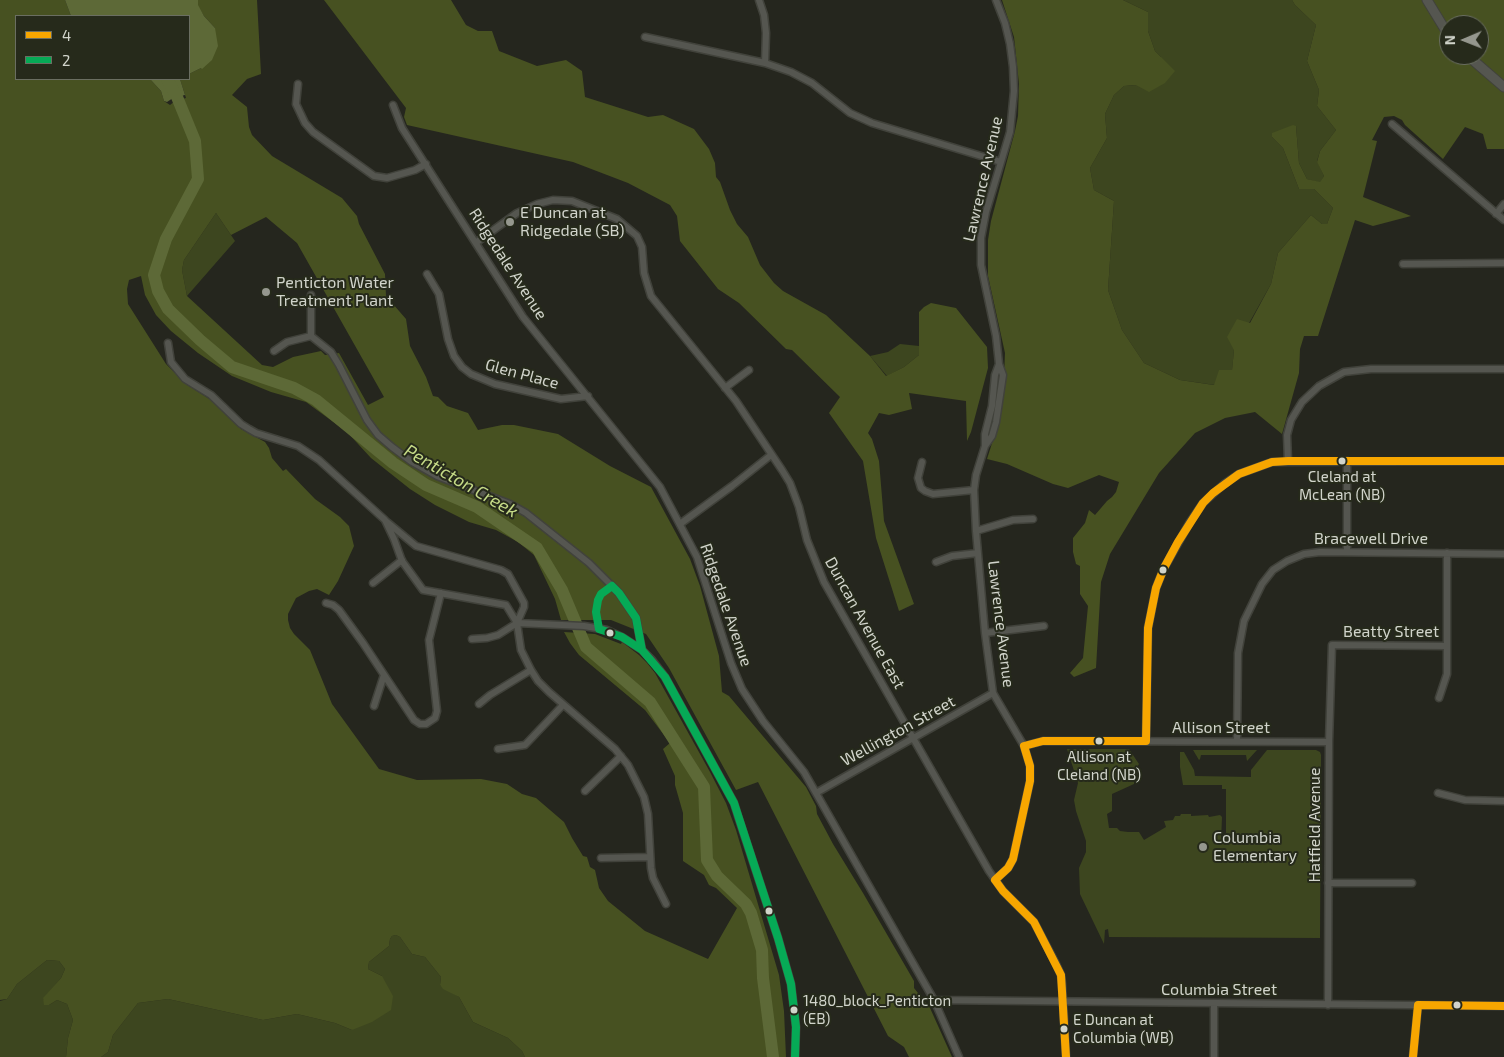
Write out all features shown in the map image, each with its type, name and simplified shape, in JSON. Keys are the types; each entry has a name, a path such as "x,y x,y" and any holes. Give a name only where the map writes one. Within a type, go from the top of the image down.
{"street":[{"path":"759,0 766,33 765,63"},
{"name":"Lawrence Avenue","path":"995,880 1008,868 1013,859 1030,781 1030,766 1024,746 993,693 978,553 974,490 976,475 985,446 985,434 992,406 995,375 999,364 996,336 981,265 983,229 1010,132 1013,112 1014,67 1005,23 996,0"},
{"path":"1427,0 1439,20"},
{"path":"645,37 765,63 791,72 812,83 850,112 872,123 1001,162"},
{"path":"1479,65 1504,87"},
{"path":"298,84 296,104 305,123 313,132 374,176 387,178 415,170 426,164"},
{"name":"Ridgedale Avenue","path":"393,105 402,128 523,316 660,487 697,557 731,663 742,689 763,720 804,772 934,1000 959,1057"},
{"path":"1392,124 1504,220"},
{"name":"Duncan Avenue East","path":"477,242 517,213 537,204 553,200 572,201 617,219 624,223 640,241 644,273 651,296 736,401 786,476 800,507 807,540 824,582 995,880 1003,891 1034,922 1061,975 1066,1057"},
{"path":"1496,214 1504,204"},
{"path":"1403,264 1504,263"},
{"name":"Glen Place","path":"427,274 439,294 448,339 454,356 471,374 495,384 561,399 588,396"},
{"path":"311,295 311,336"},
{"path":"274,351 287,342 311,336"},
{"path":"311,336 331,352 367,420 378,435 392,448 424,469 464,487 510,504 526,513 582,558 619,593 636,618 642,650"},
{"path":"168,343 171,362 185,379 211,396 241,424 256,433 298,446 319,460 416,546 508,574 524,603 524,608 517,623 498,635 472,639"},
{"path":"1288,461 1287,435 1291,420 1302,402 1319,386 1344,372 1371,368 1504,369"},
{"path":"725,388 749,370"},
{"path":"680,524 771,455"},
{"path":"1347,552 1348,461"},
{"path":"1146,741 1148,628 1152,602 1164,568 1190,522 1213,493 1239,474 1272,462 1504,461"},
{"path":"922,462 918,478 924,492 933,494 974,490"},
{"path":"976,531 1011,521 1033,519"},
{"path":"385,520 402,560 423,590 506,605 517,623 521,650 538,681 621,756 634,774 644,797 648,814 653,878 666,904"},
{"name":"Bracewell Drive","path":"1237,742 1238,653 1244,621 1262,584 1273,570 1287,561 1304,554 1347,552 1504,554"},
{"name":"Beatty Street","path":"1332,646 1447,646 1447,552"},
{"path":"936,562 952,556 978,553"},
{"path":"373,583 402,560"},
{"path":"326,603 340,610 414,720 420,724 426,724 435,718 436,701 429,640 441,593"},
{"path":"517,623 584,626 615,634 642,650 665,677 734,803 791,984 796,1027 795,1057"},
{"path":"986,633 1044,626"},
{"name":"Hatfield Avenue","path":"1328,1005 1329,742 1332,646"},
{"path":"1439,698 1447,674 1447,646"},
{"path":"479,704 490,694 531,670"},
{"path":"374,706 384,675"},
{"name":"Wellington Street","path":"816,793 993,693"},
{"path":"498,749 525,745 563,705"},
{"name":"Allison Street","path":"1024,746 1043,741 1329,742"},
{"path":"585,791 621,756"},
{"path":"1438,793 1466,800 1504,801"},
{"path":"601,858 650,857"},
{"path":"1328,883 1412,883"},
{"name":"Columbia Street","path":"934,1000 1062,1003 1504,1006"},
{"path":"1214,1004 1214,1057"},
{"path":"1413,1057 1418,1005"}],"shaded area":[{"path":"0,0 65,0 71,15 15,15 15,80 151,80 161,91 164,101 170,105 175,101 186,98 180,80 190,80 190,74 201,68 215,28 197,5 198,0 257,0 261,74 247,79 232,95 247,107 249,127 252,135 272,156 342,198 357,216 359,224 385,274 386,296 406,319 410,346 426,377 433,396 438,397 447,406 468,413 478,430 502,425 514,425 558,434 610,466 651,487 690,559 700,586 719,656 722,692 729,696 806,787 816,806 817,814 833,844 914,981 914,988 930,1008 952,1057 909,1057 904,1047 888,1036 758,782 736,790 669,668 646,634 611,620 561,620 555,599 534,555 518,542 496,530 469,522 435,505 410,489 371,458 347,432 306,402 271,392 232,376 198,353 171,331 156,315 145,295 141,276 129,280 127,289 128,304 166,364 186,384 214,402 241,429 265,442 272,458 283,471 286,469 315,499 349,526 354,546 338,581 329,595 317,589 296,598 288,614 288,620 294,634 310,650 332,704 379,769 417,780 481,779 507,784 522,794 536,798 564,822 583,856 587,857 590,867 595,870 599,888 608,901 645,931 708,959 737,908 716,888 709,885 704,875 683,861 683,813 675,785 675,776 663,749 670,743 645,710 579,655 564,632 595,634 621,644 622,642 647,663 655,673 710,772 726,803 736,830 779,975 784,1011 786,1057 525,1057 522,1051 508,1038 473,1022 459,997 443,989 440,985 441,977 425,957 412,954 400,937 396,935 390,939 389,946 369,962 368,969 382,976 393,996 391,1010 372,1022 352,1030 335,1023 297,1014 263,1020 168,999 138,1003 113,1035 108,1052 101,1057 66,1057 68,1038 73,1020 67,1004 57,1000 49,1005 44,1005 43,998 61,978 65,969 59,961 47,960 17,984 7,999 0,1000","holes":["216,213 231,235 266,217 297,243 384,397 368,405 339,353 325,355 321,351 293,357 273,367 262,365 187,296 182,270 184,260"]},
{"path":"65,0 198,0 198,5 204,16 215,28 218,46 212,60 202,69 190,74 190,15 71,15"},
{"path":"324,0 451,0 466,25 478,31 492,31 499,51 537,66 566,60 582,71 585,97 648,117 663,115 694,129 709,149 715,163 716,177 720,182 730,210 737,224 748,237 760,265 783,291 826,315 870,356 886,376 904,367 919,355 919,312 924,307 931,303 956,308 987,347 988,368 967,441 966,401 909,393 912,409 889,415 879,413 868,433 872,439 879,461 884,521 914,604 899,611 876,538 863,461 829,413 840,397 792,350 786,349 739,303 718,289 680,241 677,216 670,205 628,183 573,162 407,125 404,117 406,108"},
{"path":"1002,0 1123,0 1148,12 1148,31 1155,51 1175,71 1165,83 1149,92 1136,85 1124,86 1114,95 1105,114 1107,138 1090,168 1094,190 1114,201 1108,290 1122,330 1144,363 1180,380 1214,385 1219,370 1232,370 1234,350 1227,337 1237,319 1250,323 1271,284 1278,253 1311,215 1322,224 1327,224 1333,208 1314,189 1299,189 1283,148 1272,137 1272,133 1293,125 1296,126 1299,163 1307,179 1320,182 1324,176 1317,162 1320,151 1336,130 1317,106 1319,90 1307,61 1316,25 1292,0 1504,0 1504,149 1487,149 1483,134 1465,127 1443,159 1405,125 1402,120 1394,116 1384,117 1372,140 1377,141 1363,197 1411,216 1373,226 1355,220 1318,336 1304,336 1300,349 1299,373 1282,434 1255,412 1225,418 1195,433 1159,473 1110,554 1101,582 1096,668 1074,677 1070,673 1083,658 1088,606 1080,594 1080,566 1076,564 1073,552 1073,538 1085,523 1089,510 1095,515 1116,492 1119,482 1099,475 1068,488 1053,484 1007,464 987,459 1000,418 1003,401 1005,353 988,276 988,240 991,221 1018,116 1019,84 1014,37"},
{"path":"1123,0 1292,0 1316,25 1307,61 1319,90 1317,106 1336,130 1320,151 1317,161 1324,176 1320,183 1307,179 1299,163 1296,126 1272,137 1283,148 1299,189 1314,189 1333,208 1327,224 1322,224 1311,215 1278,253 1271,284 1234,350 1232,371 1215,385 1180,380 1144,363 1122,330 1108,290 1114,201 1094,190 1090,168 1107,138 1105,114 1114,95 1124,86 1136,85 1161,57 1155,51 1148,31 1148,12"},
{"path":"151,80 180,80 185,95 173,98 167,102 164,101 161,91"},
{"path":"216,213 235,241 187,296 182,270 184,260"},
{"path":"900,344 919,346 919,355 904,367 887,376 870,356 888,352"},
{"name":"Columbia Elementary","path":"1067,749 1129,749 1139,764 1134,771 1134,784 1112,794 1112,811 1107,814 1109,828 1117,828 1120,831 1139,832 1144,840 1166,827 1164,821 1173,820 1175,816 1180,816 1181,814 1191,814 1191,816 1208,815 1209,817 1220,815 1222,817 1221,842 1226,841 1226,789 1222,789 1222,785 1183,785 1180,752 1184,752 1194,770 1195,776 1251,777 1251,770 1267,750 1316,750 1320,752 1320,938 1109,937 1108,929 1105,930 1104,944 1080,894 1079,868 1086,852 1086,841 1074,800 1078,783"},
{"path":"1193,750 1257,750 1247,761 1246,755 1201,755 1199,760"},
{"path":"396,935 400,937 412,954 425,957 441,977 440,985 459,997 473,1022 508,1038 522,1051 525,1057 101,1057 108,1052 113,1035 138,1003 168,999 263,1020 297,1014 335,1023 352,1030 382,976 368,969 369,962 389,946 390,939"},
{"path":"47,960 59,961 65,969 61,978 43,999 49,1005 57,1000 67,1004 73,1020 68,1038 66,1057 0,1057 0,1001 7,999 17,984"}],"waterway":[{"name":"Penticton Creek","path":"168,80 177,97 195,141 198,179 166,239 154,275 158,291 168,309 232,367 294,388 316,400 393,463 426,485 477,507 537,548 562,590 586,647 650,702 704,787 707,860 717,876 746,904 751,913 762,950 763,978 773,1057"}],"transit line":[{"name":"4","path":"1066,1057 1061,975 1034,922 1003,891 995,880 1008,868 1013,859 1030,781 1030,766 1024,746 1043,741 1146,741 1148,628 1156,588 1178,542 1203,503 1213,493 1239,474 1272,462 1288,461 1504,461"},
{"name":"2","path":"612,586 636,618 642,650 622,637 599,629 596,612 598,600 601,594 612,586"},
{"name":"2","path":"642,650 665,677 734,803 791,984 796,1027 795,1057"},
{"name":"4","path":"1413,1057 1418,1005 1504,1006"}],"place":[{"name":"E Duncan at Ridgedale (SB)","path":"510,222"},
{"name":"Penticton Water Treatment Plant","path":"266,292"},
{"name":"Cleland at McLean (NB)","path":"1342,461"},
{"name":"Allison at Cleland (NB)","path":"1099,741"},
{"name":"Columbia Elementary","path":"1203,847"},
{"name":"1480_block_Penticton (EB)","path":"794,1010"},
{"name":"E Duncan at Columbia (WB)","path":"1064,1029"}]}
